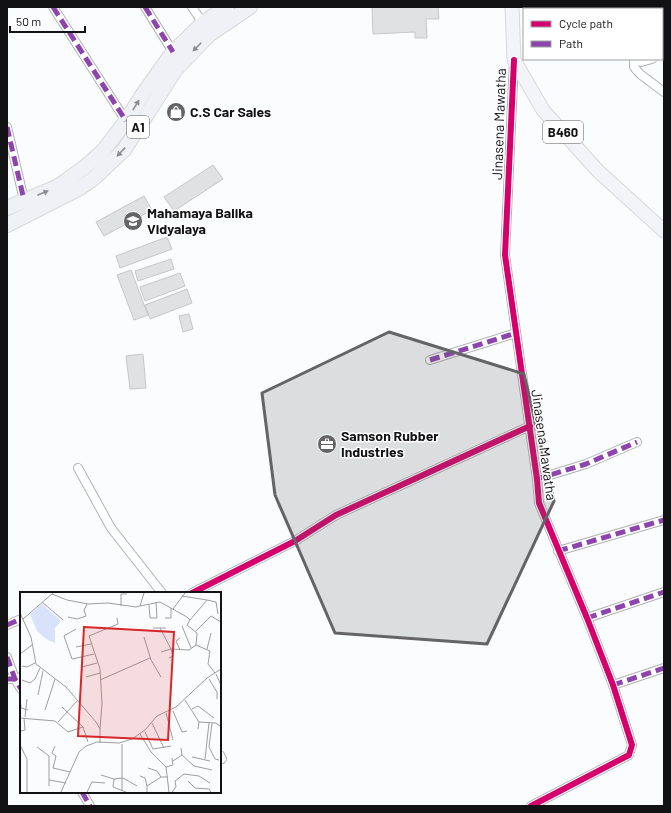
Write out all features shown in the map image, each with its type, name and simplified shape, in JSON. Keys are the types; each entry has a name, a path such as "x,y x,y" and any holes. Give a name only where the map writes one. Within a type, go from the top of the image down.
{"highway":[{"name":"A1","path":"7,225 78,189 93,179 124,150 176,68 206,29 227,7"},
{"name":"A1","path":"7,208 57,187 85,167 103,151 126,121 173,52 206,29 250,7"}],"main road":[{"name":"B460","path":"512,7 514,60 543,110 598,171 664,231"}],"street":[{"path":"54,7 126,121"},
{"path":"145,7 173,52"},
{"path":"192,7 206,29"},
{"name":"Jinasena Mawatha","path":"514,60 505,255 530,426 539,503 613,685 632,746 629,755 531,806"},
{"path":"634,60 634,67 640,74 664,92"},
{"path":"636,60 641,62 648,60"},
{"path":"7,127 24,200"},
{"path":"430,360 516,333"},
{"path":"194,592 295,541 336,515 530,426"},
{"path":"537,479 586,464 638,442"},
{"path":"78,468 111,528 161,592"},
{"path":"558,551 664,520"},
{"path":"587,618 664,592"},
{"path":"7,626 20,620"},
{"path":"7,657 14,678 20,687"},
{"path":"613,685 664,668"},
{"path":"83,793 90,806"}],"highlighted area":[{"path":"389,332 524,374 554,501 487,644 335,633 275,495 262,393"}],"building":[{"path":"372,7 438,7 439,19 426,19 427,38 415,38 415,32 373,34"},
{"path":"213,165 223,179 174,211 164,197"},
{"path":"144,196 152,210 104,236 96,222"},
{"path":"167,237 172,249 120,268 116,256"},
{"path":"171,259 174,269 138,281 135,271"},
{"path":"131,270 148,315 134,320 117,275"},
{"path":"180,273 185,286 145,301 140,287"},
{"path":"187,289 192,303 150,319 145,305"},
{"path":"189,314 193,329 183,332 179,316"},
{"path":"143,354 146,388 130,389 126,356"}],"marked path":[{"path":"53,7 126,121"},
{"path":"145,7 173,52"},
{"path":"7,127 24,200"},
{"path":"430,360 516,333"},
{"path":"537,479 586,464 637,442"},
{"path":"558,551 664,520"},
{"path":"587,618 664,592"},
{"path":"7,625 20,619"},
{"path":"7,657 15,679 20,677"},
{"path":"613,685 664,668"},
{"path":"7,679 15,679 20,687"},
{"path":"83,793 90,806"}],"cycle path":[{"path":"514,60 505,255 537,479 539,503 613,685 632,745 629,755 531,806"},
{"path":"194,592 295,541 336,515 530,426"}],"place":[{"name":"C.S Car Sales","path":"176,112"},
{"name":"Mahamaya Balika Vidyalaya","path":"133,221"},
{"name":"Samson Rubber Industries","path":"327,444"}]}
